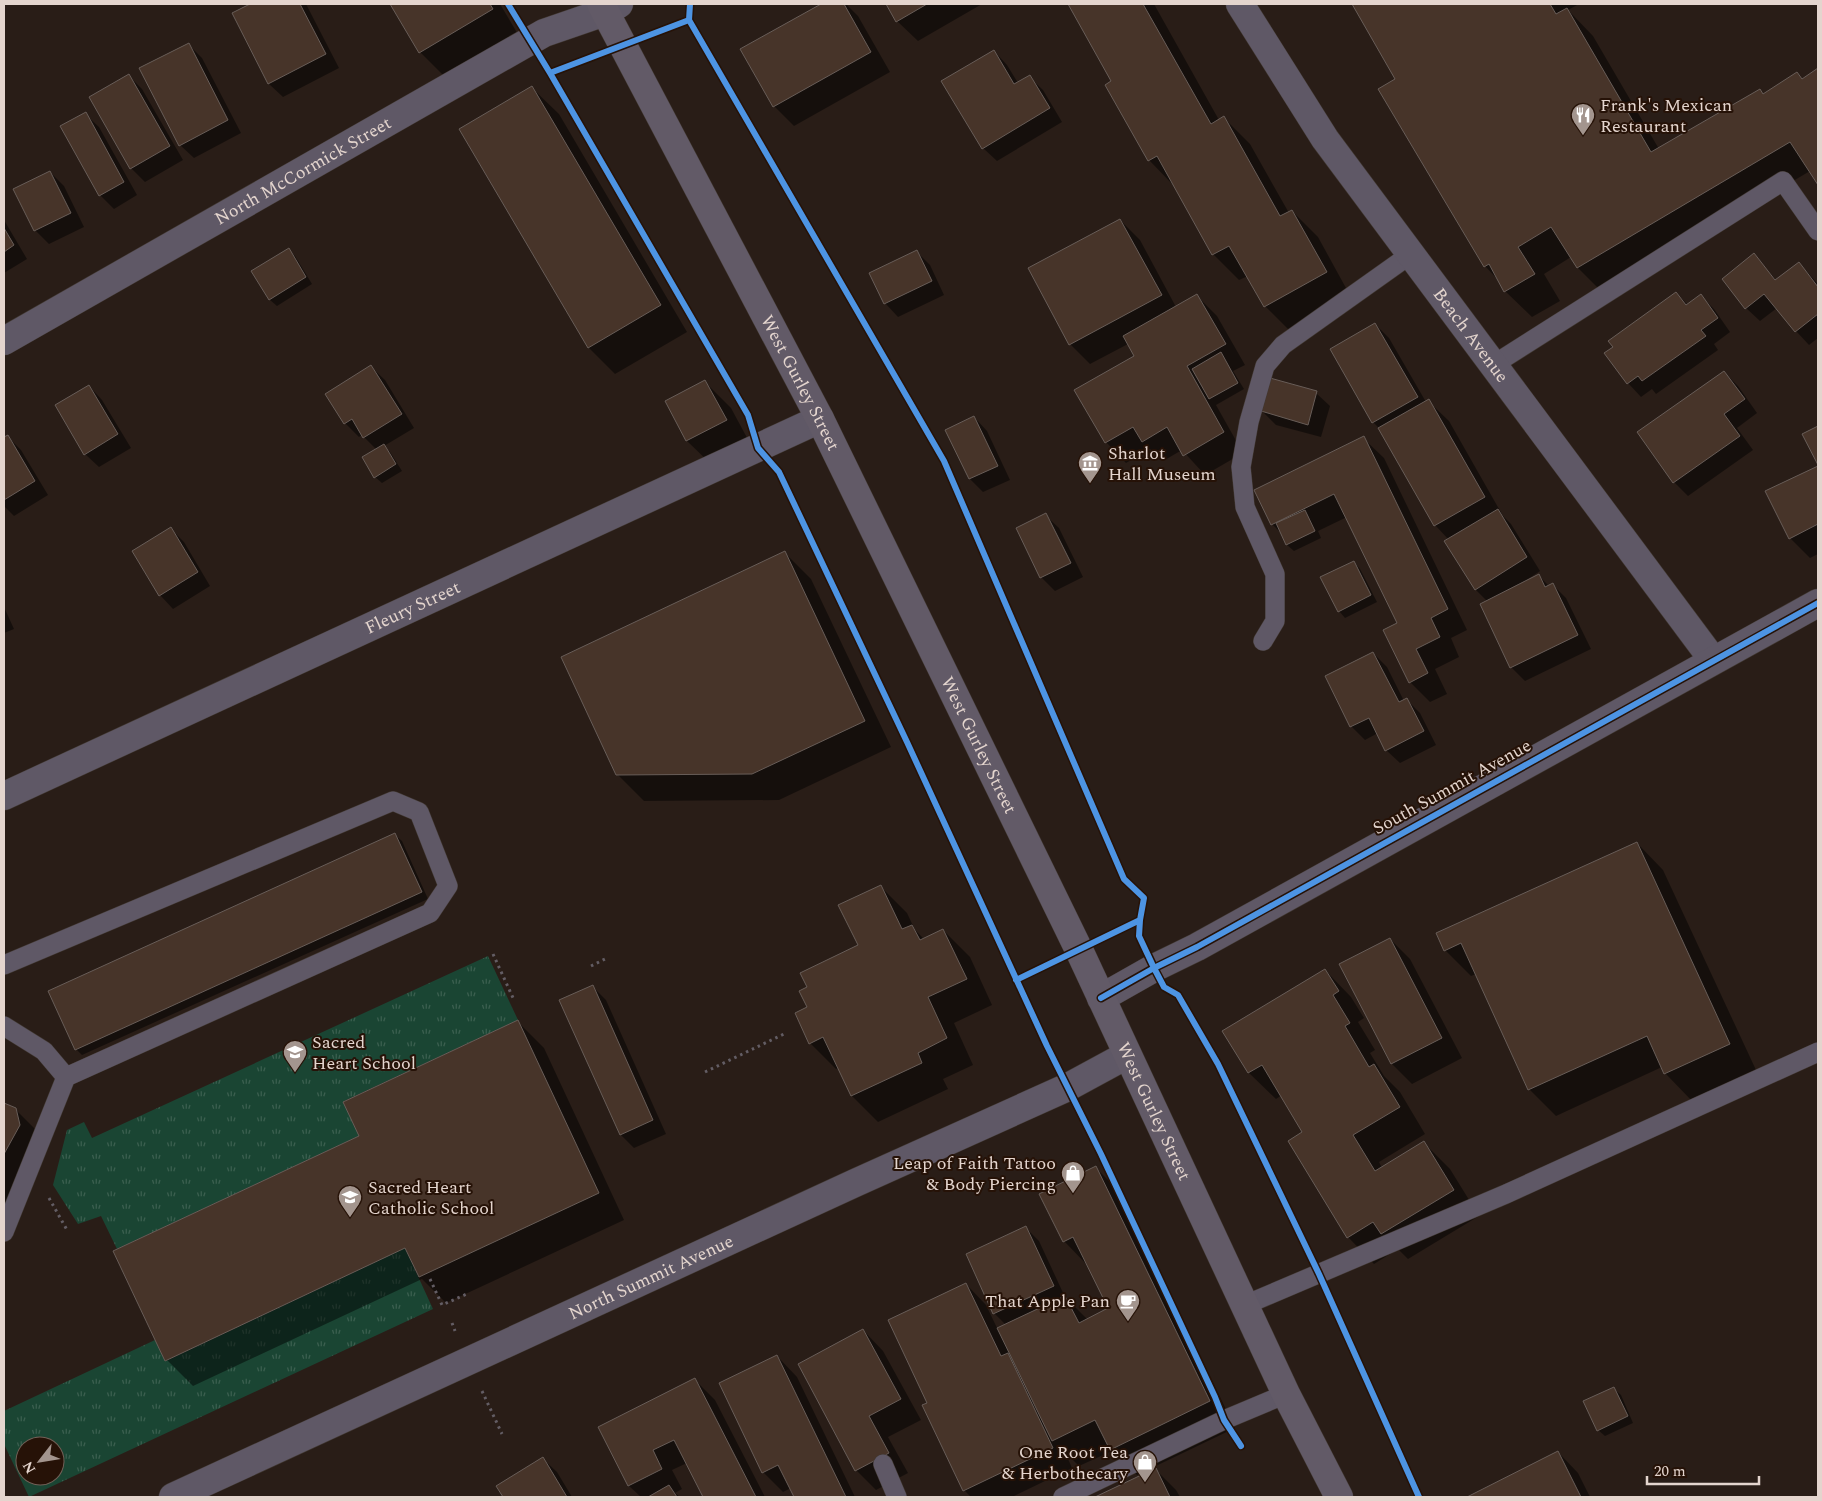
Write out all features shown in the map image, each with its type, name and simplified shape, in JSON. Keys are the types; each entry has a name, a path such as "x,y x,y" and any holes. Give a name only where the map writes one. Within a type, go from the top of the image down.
{"main road":[{"name":"West Gurley Street","path":"608,6 820,419 1079,950 1286,1394 1339,1497"}],"street":[{"name":"Beach Avenue","path":"1240,4 1326,139 1712,660"},
{"name":"North McCormick Street","path":"4,341 536,37 608,6"},
{"name":"Fleury Street","path":"4,796 820,419"},
{"name":"South Summit Avenue","path":"1101,998 1818,603"},
{"name":"North Summit Avenue","path":"173,1497 1068,1087 1127,1055"}],"lane":[{"path":"1494,366 1782,181 1818,231"},
{"path":"1263,641 1276,621 1275,574 1245,507 1241,467 1248,422 1265,366 1283,345 1411,254"},
{"path":"4,965 393,801 419,812 448,886 430,913 66,1077 4,1232"},
{"path":"4,1026 44,1051 66,1077"},
{"path":"1245,1305 1506,1194 1818,1052"},
{"path":"1063,1497 1224,1420 1286,1394"},
{"path":"883,1464 897,1497"}],"path":[{"path":"493,954 514,1000"},
{"path":"590,966 605,959"},
{"path":"705,1072 786,1033"},
{"path":"49,1197 67,1230"},
{"path":"430,1279 442,1305 469,1293"}],"green space":[{"path":"488,956 518,1020 344,1101 359,1136 117,1249 101,1216 78,1224 53,1185 67,1130 84,1122 92,1138"},
{"path":"405,1248 433,1309 65,1480 65,1436 15,1436 15,1467 4,1444 4,1411 155,1340 166,1361"},
{"path":"24,1486 53,1486 29,1497"}],"building":[{"path":"250,4 300,4 326,54 268,84 232,13"},
{"path":"390,4 490,4 493,9 419,53"},
{"path":"821,4 844,4 871,52 773,107 740,49"},
{"path":"886,4 927,4 896,22"},
{"path":"1068,4 1143,4 1211,124 1224,116 1280,216 1292,210 1327,272 1264,307 1229,246 1212,255 1157,156 1148,161 1105,85 1111,81"},
{"path":"1352,4 1550,4 1556,14 1567,8 1651,152 1760,89 1763,94 1797,72 1802,79 1818,68 1818,185 1790,142 1577,268 1551,227 1518,247 1535,274 1504,292 1489,264 1484,267 1378,89 1395,79"},
{"path":"189,43 228,120 179,146 139,68"},
{"path":"994,50 1014,84 1030,75 1050,108 982,149 941,81"},
{"path":"129,74 170,146 130,169 89,97"},
{"path":"532,86 661,305 588,348 459,129"},
{"path":"86,112 124,182 99,196 60,126"},
{"path":"50,171 71,213 34,231 13,189"},
{"path":"1120,219 1162,295 1069,345 1028,268"},
{"path":"4,228 14,245 4,252"},
{"path":"289,248 306,277 269,300 251,271"},
{"path":"917,250 932,281 884,304 869,273"},
{"path":"1754,253 1775,280 1799,262 1818,287 1818,314 1795,332 1764,294 1745,309 1722,279"},
{"path":"1676,292 1686,305 1701,294 1718,318 1701,330 1706,336 1642,381 1638,376 1627,384 1604,353 1613,347 1608,341"},
{"path":"1197,294 1226,344 1187,366 1224,432 1183,456 1167,427 1142,442 1133,427 1105,443 1074,390 1134,356 1123,336"},
{"path":"1375,323 1418,397 1372,423 1330,349"},
{"path":"1221,352 1238,383 1209,399 1192,369"},
{"path":"371,365 402,414 363,438 352,419 344,424 325,394"},
{"path":"1724,371 1745,399 1724,414 1740,436 1673,483 1637,432"},
{"path":"1270,378 1317,391 1308,425 1261,411"},
{"path":"705,380 727,420 686,441 665,401"},
{"path":"89,385 118,434 84,455 55,405"},
{"path":"1429,399 1485,497 1434,526 1378,428"},
{"path":"974,416 998,466 969,479 945,430"},
{"path":"1818,426 1818,465 1802,434"},
{"path":"8,435 35,481 4,500 4,437"},
{"path":"1364,436 1448,609 1431,618 1440,637 1416,649 1428,673 1409,683 1383,630 1397,623 1334,494 1271,525 1254,490"},
{"path":"384,444 396,464 374,478 362,457"},
{"path":"1818,466 1818,524 1789,539 1765,491"},
{"path":"1498,509 1527,557 1475,590 1444,541"},
{"path":"1305,510 1315,531 1286,545 1276,523"},
{"path":"1046,513 1071,563 1040,578 1016,528"},
{"path":"171,527 198,572 159,596 132,551"},
{"path":"785,551 865,721 752,774 616,775 561,657"},
{"path":"1354,561 1371,595 1338,612 1320,577"},
{"path":"1539,574 1545,587 1553,583 1578,635 1510,668 1480,604"},
{"path":"1373,652 1399,702 1407,698 1424,731 1385,751 1369,718 1350,727 1325,676"},
{"path":"395,833 422,892 75,1050 48,991"},
{"path":"1637,842 1730,1044 1664,1074 1647,1036 1528,1090 1461,943 1444,951 1436,933"},
{"path":"881,885 902,929 912,925 920,940 943,929 967,979 928,997 947,1038 918,1053 922,1063 851,1096 823,1037 809,1044 795,1013 807,1007 799,991 807,987 800,973 858,945 838,905"},
{"path":"1390,938 1442,1038 1391,1064 1339,964"},
{"path":"1325,969 1339,991 1333,995 1350,1023 1345,1026 1369,1067 1374,1064 1400,1107 1353,1135 1375,1171 1424,1141 1454,1190 1381,1234 1373,1222 1347,1238 1288,1141 1302,1132 1262,1065 1248,1073 1222,1031"},
{"path":"593,985 653,1120 620,1135 559,1000"},
{"path":"518,1020 599,1193 419,1277 405,1248 165,1361 113,1251 359,1136 343,1102"},
{"path":"4,1103 16,1108 20,1125 4,1154"},
{"path":"1096,1166 1210,1401 1110,1450 1095,1420 1052,1441 997,1328 1065,1296 1079,1323 1108,1308 1073,1237 1063,1242 1039,1194"},
{"path":"1026,1226 1054,1286 993,1314 966,1254"},
{"path":"966,1283 1001,1356 1008,1353 1053,1448 963,1491 922,1405 927,1403 888,1320"},
{"path":"863,1329 901,1399 869,1416 889,1453 855,1471 798,1364"},
{"path":"777,1355 846,1497 794,1497 778,1465 762,1473 719,1383"},
{"path":"695,1378 756,1497 703,1497 674,1440 653,1450 662,1469 628,1486 598,1427"},
{"path":"1614,1387 1628,1416 1597,1431 1583,1401"},
{"path":"1558,1451 1581,1497 1467,1497"},
{"path":"543,1457 567,1497 503,1497 496,1486"},
{"name":"One Root Tea & Herbothecary","path":"1156,1468 1170,1497 1095,1497"},
{"path":"669,1485 677,1497 648,1497"}],"cycle path":[{"path":"508,4 748,415 758,448 779,472 907,742 1047,1046 1101,1154 1224,1420 1241,1446"},
{"path":"690,4 689,20 944,461 1124,879 1144,898 1140,920"},
{"path":"550,73 689,20"},
{"path":"1101,998 1154,968 1197,947 1818,603"},
{"path":"1016,980 1140,920 1139,936 1154,968 1164,987 1178,995 1218,1064 1319,1274 1419,1497"}],"place":[{"name":"Frank's Mexican Restaurant","path":"1583,136"},
{"name":"Sharlot Hall Museum","path":"1090,484"},
{"name":"Sacred Heart School","path":"295,1073"},
{"name":"Leap of Faith Tattoo & Body Piercing","path":"1073,1194"},
{"name":"Sacred Heart Catholic School","path":"350,1218"},
{"name":"That Apple Pan","path":"1128,1322"},
{"name":"One Root Tea & Herbothecary","path":"1145,1483"}]}
